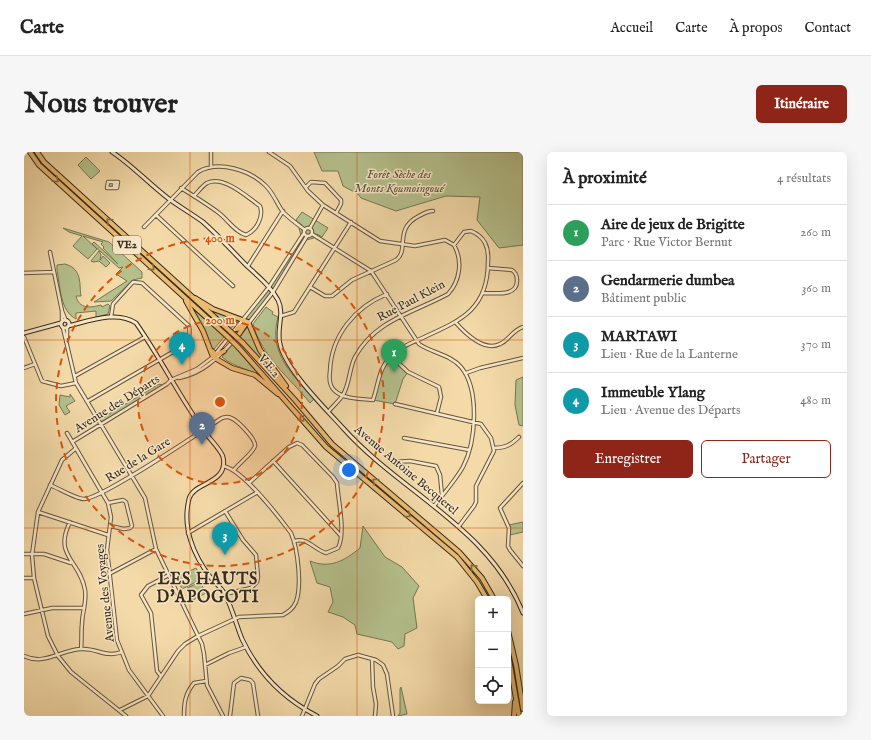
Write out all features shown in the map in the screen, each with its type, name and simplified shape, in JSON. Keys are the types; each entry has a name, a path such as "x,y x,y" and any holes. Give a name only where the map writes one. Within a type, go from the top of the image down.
{"highway":[{"name":"V.E.2","path":"30,152 39,165 227,336 332,452 457,557 477,582 485,596"},
{"name":"V.E.2","path":"37,152 44,162 243,343 295,400 332,444 459,552 482,578 492,596"},
{"path":"186,292 213,308 246,322 260,350 295,400"},
{"path":"182,296 204,331 210,349 216,357 232,368 255,375 264,381 294,409"},
{"path":"237,329 246,322"},
{"path":"239,334 246,322"},
{"path":"216,357 222,350"},
{"path":"508,632 523,709"},
{"path":"511,668 519,716"},
{"path":"514,716 515,692"},
{"path":"520,694 523,701"}],"street":[{"name":"Avenue Antoine Becquerel","path":"112,152 210,229 269,287 278,301 281,316 278,336 284,355 290,366 344,429 371,454 459,526 487,553 499,568 514,592 523,614"},
{"path":"211,152 211,167"},
{"path":"269,152 290,166 313,196 323,205 380,241 420,246 445,240 454,245 464,232 471,230 487,244 488,268 483,293 472,311 456,323 403,347 391,356 379,374 373,400 342,396 332,387 329,379 331,358 335,344 341,331 350,320 378,298 386,294"},
{"path":"144,227 198,172 211,167 224,167 235,169 262,183 270,191 283,211 307,236"},
{"path":"306,187 311,182 325,183 341,200 341,204 336,213"},
{"path":"181,188 220,214 240,234 246,235 251,233 261,218 262,212 260,206 226,183 207,183 194,196"},
{"path":"246,322 304,232 310,228 323,205"},
{"path":"248,266 283,211"},
{"path":"310,287 325,296 332,296 352,280 399,258 403,232 407,224 423,214 434,211"},
{"path":"156,215 233,286"},
{"path":"281,316 294,312 351,222"},
{"path":"310,228 312,234 371,271 416,341 429,351 456,363 466,373 472,389 474,422 469,450 461,471 434,506"},
{"path":"246,322 273,292 307,236 312,234"},
{"name":"Rue Paul Klein","path":"329,412 342,396 353,363 366,341 380,327 444,296 454,287 458,278 459,268 458,252 454,245"},
{"path":"50,252 62,311 62,325 67,340 76,383 102,424 145,498 156,549 167,576 198,636 204,654 206,681 223,716"},
{"path":"483,293 509,292 515,289 517,283 516,275 512,270 488,268"},
{"path":"24,273 54,272"},
{"path":"87,401 186,343 191,335 189,326 142,283 133,282 112,304 111,317"},
{"path":"62,311 67,321 67,340"},
{"path":"24,333 51,326 62,325 68,327 111,317 123,317 136,323 203,430 222,455 223,466 217,477 190,496 186,523 188,534 203,567 225,594 246,647 252,658 271,683 304,709 317,716"},
{"path":"62,325 67,321 80,323"},
{"path":"456,323 471,338 492,345 499,344 516,330 523,327"},
{"path":"222,350 237,329"},
{"path":"222,350 239,334"},
{"path":"24,337 42,381 61,386 76,383"},
{"path":"75,376 145,337"},
{"path":"391,356 408,372 439,387 441,397 437,413"},
{"name":"Avenue des Départs","path":"72,442 167,384 171,380 197,369 216,357"},
{"path":"466,373 480,368 523,358"},
{"path":"24,368 34,364"},
{"path":"395,404 474,422 481,424 485,428 494,448 492,457 476,486 476,502 459,526"},
{"name":"Rue de la Gare","path":"50,485 82,499 101,492 222,418 228,417 233,418 252,438 255,444 253,450 234,470"},
{"name":"Avenue des Voyages","path":"67,433 108,503 111,512 107,550 117,640 129,670 163,716"},
{"path":"404,438 469,450"},
{"path":"494,448 504,448 519,438"},
{"path":"249,483 292,444 297,443 302,445 333,477 337,483 341,536 336,550 326,553 320,551 306,541 295,541"},
{"path":"75,449 62,460 38,512 32,555 34,578 48,636 58,656 71,672 126,716"},
{"path":"273,461 341,536"},
{"path":"394,462 410,461 436,466 440,475 442,496"},
{"path":"120,710 148,696 178,651 185,644 198,636 235,619 248,616 283,615 289,612 294,606 297,597 298,581 295,541 285,524 256,493 249,483 234,470 223,466"},
{"path":"523,483 500,508 509,528 508,546 523,566"},
{"path":"188,534 256,493"},
{"path":"108,503 123,500 126,502 132,526 124,529 110,526"},
{"path":"225,511 243,540 256,555 258,577 257,582 251,588 225,594"},
{"path":"38,512 108,535"},
{"path":"70,522 63,540 64,548 82,579 85,589 81,649"},
{"path":"110,574 156,549"},
{"path":"24,554 44,554 72,564"},
{"path":"161,676 157,671 151,613 141,595 148,586 167,576"},
{"path":"24,578 34,578"},
{"path":"24,614 42,609 69,607 84,608"},
{"path":"205,666 229,653 246,647"},
{"path":"24,656 37,660 58,656 81,649 104,655 122,652"},
{"path":"302,716 317,682 345,659 358,655 372,658 383,665 387,674 393,716"},
{"path":"372,658 373,687 376,704 375,716"},
{"path":"230,716 234,683 241,678 250,680 253,683 258,716"},
{"path":"184,716 184,701 186,693 194,683 206,681"}],"green space":[{"name":"Forêt Sèche des Monts Koumoingoué","path":"314,152 523,152 523,245 499,248 477,220 480,197 446,196 396,211 361,198 358,194 343,186 338,171 322,171"},
{"path":"86,157 100,171 91,179 78,165"},
{"path":"302,212 328,228 322,237 317,234 314,238 306,240 273,292 248,323 244,320 269,287 301,236 299,228 302,225 296,220"},
{"path":"63,228 109,242 142,272 142,278 133,280 111,301 94,302 127,281 116,274 123,267 119,268 92,244 94,242 118,264 103,248 104,247 101,244 103,242 83,236 97,249 88,259 73,246 82,236 69,232"},
{"path":"99,251 101,255 100,260 103,256 110,263 106,267 99,261 91,261"},
{"path":"65,264 71,266 75,270 79,278 81,296 76,296 77,300 82,305 89,307 101,305 102,307 108,304 110,306 108,314 96,317 96,311 76,313 76,319 71,315 62,298 57,270 57,265"},
{"path":"207,307 239,321 230,329"},
{"path":"266,307 273,312 272,314 278,317 276,341 279,352 290,372 314,399 310,403 269,357 257,336 253,324"},
{"path":"193,309 224,337 214,349 212,349"},
{"path":"248,327 259,350 274,372 239,337"},
{"path":"233,344 265,379 232,364 222,357"},
{"path":"391,356 408,372 403,379 395,404 373,400 379,374"},
{"path":"523,377 523,426 519,425 515,405 516,380"},
{"path":"159,384 165,386 102,424 99,420"},
{"path":"70,394 75,401 66,406 70,412 65,415 59,405 60,395 70,397"},
{"path":"523,522 523,532 510,535 509,525"},
{"path":"363,526 385,557 402,567 419,586 413,598 417,628 405,634 404,646 398,649 392,642 357,634 355,625 343,617 328,612 333,602 330,587 317,583 310,561 330,564 348,557 360,548"},
{"path":"196,568 202,579 182,589 177,577"},
{"path":"200,582 206,593 193,600 187,588"},
{"path":"401,687 407,714 398,716 400,713"}],"place":[{"name":"Immeuble Ylang","path":"182,365"},
{"name":"Aire de jeux de Brigitte","path":"394,372"},
{"name":"Gendarmerie dumbea","path":"202,445"},
{"name":"MARTAWI","path":"225,555"}],"district":[{"name":"LES HAUTS D'APOGOTI","path":"208,589"}]}
